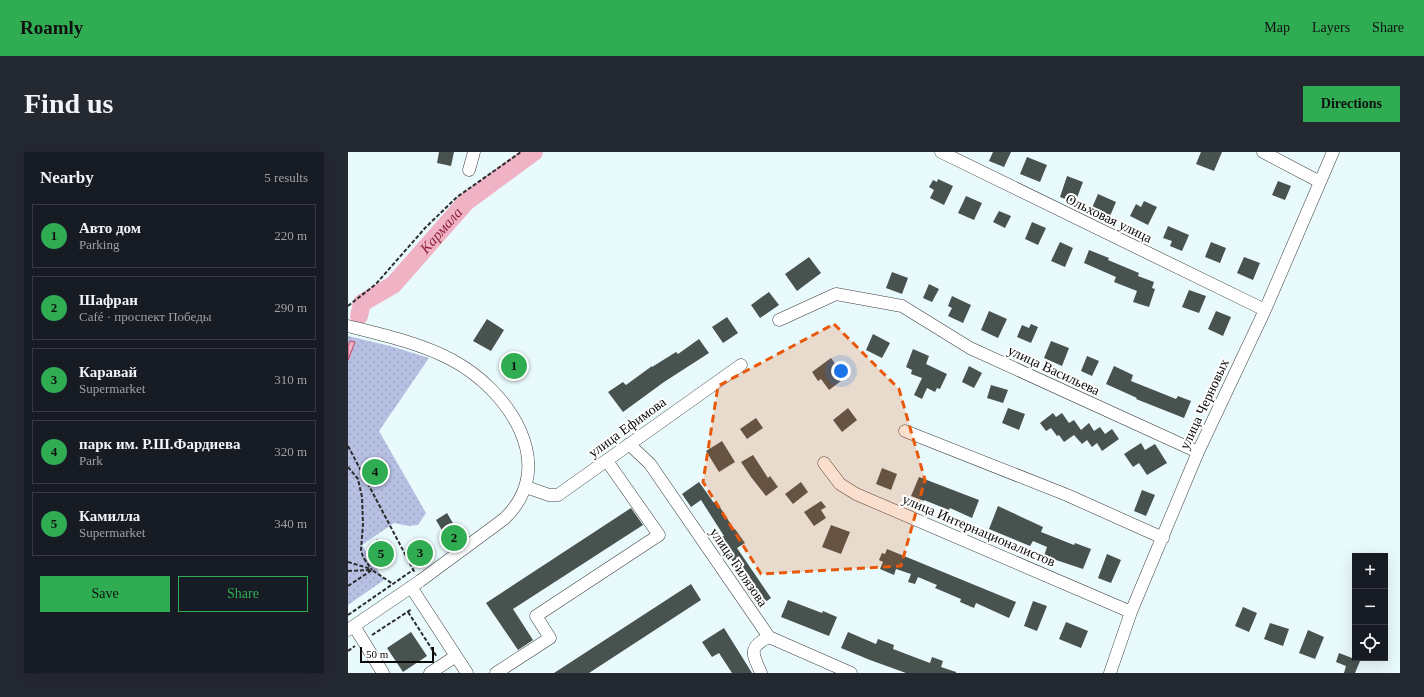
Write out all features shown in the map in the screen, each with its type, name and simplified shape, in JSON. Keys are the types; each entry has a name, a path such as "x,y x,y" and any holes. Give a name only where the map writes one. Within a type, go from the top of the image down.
{"street":[{"path":"469,170 474,152"},
{"name":"Ольховая улица","path":"941,152 1265,310"},
{"path":"1263,152 1320,182"},
{"name":"улица Черновых","path":"1110,673 1131,612 1198,452 1265,310 1333,152"},
{"name":"улица Васильева","path":"779,320 836,294 902,306 970,348 1198,452"},
{"path":"348,326 380,334 427,349 452,360 471,372 486,384 502,401 514,419 528,452 529,467 526,487 515,507 504,519 416,584 351,628 364,641 383,673"},
{"name":"улица Ефимова","path":"526,487 549,495 558,494 607,461 741,365"},
{"path":"905,431 1066,495 1163,538"},
{"name":"улица Гилязова","path":"629,444 650,464 769,637"},
{"path":"496,673 550,638 536,616 659,535 607,461"},
{"name":"улица Интернационалистов","path":"824,463 840,484 856,494 1131,612"},
{"path":"416,584 422,602 466,673"},
{"path":"761,673 754,657 755,647 758,643 769,637 851,673"},
{"path":"430,673 456,656"}],"path":[{"path":"348,306 376,284 425,228 457,197 521,152"},
{"path":"348,446 413,570 416,584"},
{"path":"348,467 358,479 362,497 364,524 361,550 363,557 372,570"},
{"path":"348,562 372,570 393,584"},
{"path":"348,571 372,570"},
{"path":"348,586 372,570"},
{"path":"348,615 413,570"},
{"path":"348,651 422,602"},
{"path":"408,611 442,665"}],"highlighted area":[{"path":"834,324 899,389 925,480 901,566 761,574 703,482 718,386"}],"shaded area":[{"path":"348,336 390,346 429,358 379,431 426,513 418,525 409,526 394,523 362,545 384,580 348,605"}],"water":[{"path":"350,341 355,342 348,360 348,346"}],"building":[{"path":"439,152 454,152 451,166 437,163"},
{"path":"993,152 1011,152 1004,167 989,161"},
{"path":"1201,152 1222,152 1214,171 1196,164"},
{"path":"1027,157 1047,165 1040,182 1020,174"},
{"path":"1067,176 1083,182 1075,203 1060,197"},
{"path":"938,179 953,186 944,205 930,198 934,190 929,187 933,180 937,182"},
{"path":"1278,181 1291,186 1285,200 1272,195"},
{"path":"1098,194 1116,202 1110,216 1092,208"},
{"path":"966,196 982,203 974,220 958,213"},
{"path":"1144,201 1157,207 1148,225 1130,216 1136,204 1141,207"},
{"path":"999,211 1011,216 1005,228 993,222"},
{"path":"1032,222 1046,228 1038,245 1025,239"},
{"path":"1168,226 1189,235 1182,251 1170,246 1172,241 1163,238"},
{"path":"1060,242 1073,248 1065,267 1051,261"},
{"path":"1211,242 1226,248 1220,263 1205,257"},
{"path":"1089,250 1139,273 1138,276 1154,282 1152,288 1155,289 1149,307 1133,302 1137,291 1114,282 1116,277 1084,263"},
{"path":"809,257 821,273 797,291 785,274"},
{"path":"1244,257 1260,263 1253,280 1237,273"},
{"path":"892,272 908,278 902,294 886,288"},
{"path":"929,284 939,289 932,302 923,298"},
{"path":"1189,290 1206,296 1199,313 1182,307"},
{"path":"769,292 779,305 760,318 751,305"},
{"path":"952,296 971,305 963,323 948,316 952,308 948,306"},
{"path":"989,311 1007,319 998,338 981,330"},
{"path":"1216,311 1231,317 1223,336 1208,329"},
{"path":"727,317 738,333 723,343 712,327"},
{"path":"487,319 504,330 491,351 473,341"},
{"path":"1031,324 1038,327 1031,343 1017,337 1022,325 1029,328"},
{"path":"873,334 890,343 882,358 866,350"},
{"path":"699,339 709,353 664,382 623,412 608,392 623,382 626,385 652,366 676,352 678,354"},
{"path":"1051,341 1069,348 1062,366 1044,358"},
{"path":"913,349 929,356 926,364 947,374 940,389 937,388 935,392 927,388 922,399 914,395 922,378 911,374 912,370 906,367"},
{"path":"1087,356 1099,361 1092,376 1081,371"},
{"path":"831,358 845,378 829,390 821,379 818,381 812,372"},
{"path":"969,366 982,373 974,388 962,382"},
{"path":"1114,366 1133,375 1131,381 1176,399 1178,396 1191,401 1184,418 1136,399 1137,398 1106,384"},
{"path":"991,385 1008,390 1003,403 987,398"},
{"path":"848,408 857,420 842,432 833,420"},
{"path":"1008,408 1025,414 1019,430 1002,423"},
{"path":"1053,413 1056,417 1062,413 1069,423 1074,420 1081,430 1089,423 1094,431 1100,427 1105,434 1112,429 1119,439 1102,451 1097,443 1092,447 1087,440 1082,444 1074,435 1064,442 1051,428 1046,431 1040,423"},
{"path":"756,418 763,428 747,439 740,429"},
{"path":"722,441 735,462 719,472 706,451"},
{"path":"1141,443 1145,450 1155,444 1167,463 1147,475 1139,463 1133,467 1124,454"},
{"path":"753,455 768,478 770,476 778,487 766,496 741,462"},
{"path":"882,468 897,474 891,490 876,484"},
{"path":"919,477 979,500 972,518 950,508 949,510 911,496"},
{"path":"699,482 714,503 716,501 745,543 737,548 771,598 758,607 730,565 733,562 718,539 724,536 701,500 691,507 682,494"},
{"path":"801,482 808,492 793,504 785,494"},
{"path":"1142,490 1155,495 1146,516 1134,511"},
{"path":"821,501 826,507 821,510 826,518 814,526 804,512"},
{"path":"998,506 1043,527 1041,532 1074,545 1075,543 1091,549 1083,569 1044,556 1047,547 1033,541 1030,546 989,529"},
{"path":"631,508 643,525 513,609 533,640 518,650 486,603"},
{"path":"447,513 461,537 450,544 436,520"},
{"path":"831,525 850,532 841,554 822,547"},
{"path":"377,539 392,544 387,563 379,566 368,546"},
{"path":"887,549 1016,602 1009,618 976,603 974,608 960,602 961,599 935,588 937,585 918,577 915,584 908,582 911,574 896,569 894,575 880,569 883,562 879,560 882,553 885,554"},
{"path":"1107,554 1121,560 1111,583 1098,578"},
{"path":"691,584 701,600 589,673 554,673"},
{"path":"788,600 837,617 829,636 781,617"},
{"path":"1033,601 1047,606 1037,631 1024,626"},
{"path":"1243,607 1257,613 1249,632 1235,626"},
{"path":"1066,622 1088,631 1081,648 1059,639"},
{"path":"1270,623 1289,629 1283,646 1264,639"},
{"path":"724,628 752,673 732,673 719,653 712,657 702,642"},
{"path":"1308,630 1324,637 1315,659 1299,653"},
{"path":"411,632 427,656 403,672 387,648"},
{"path":"848,632 876,644 878,639 894,645 893,649 930,663 932,657 943,661 941,667 956,673 906,673 870,660 841,648"},
{"path":"1339,653 1352,658 1352,661 1360,661 1355,673 1344,673 1346,666 1336,662"}],"waterway":[{"name":"Кармала","path":"359,316 362,303 393,285 466,202 534,152"}],"place":[{"name":"Авто дом","path":"514,366"},
{"name":"парк им. Р.Ш.Фардиева","path":"375,472"},
{"name":"Шафран","path":"454,538"},
{"name":"Каравай","path":"420,553"},
{"name":"Камилла","path":"381,554"}]}
